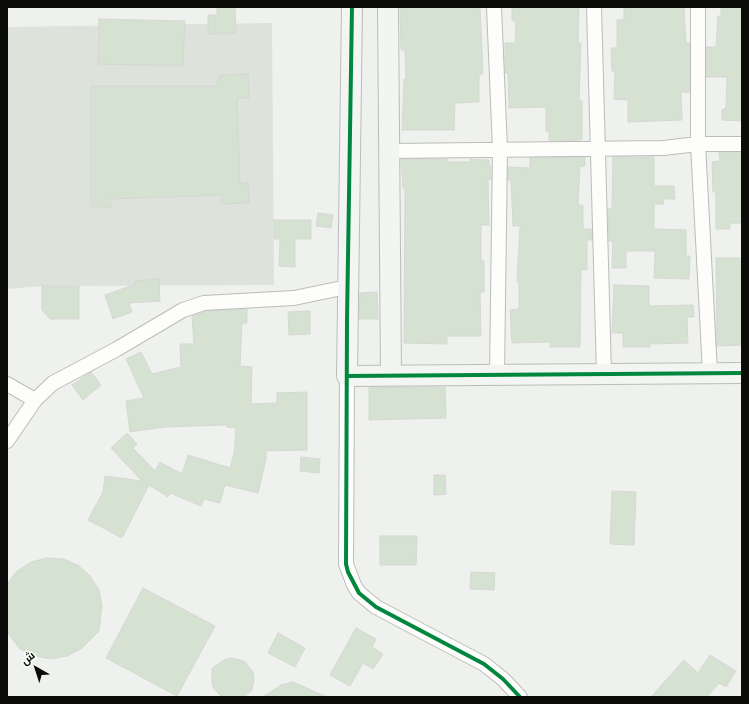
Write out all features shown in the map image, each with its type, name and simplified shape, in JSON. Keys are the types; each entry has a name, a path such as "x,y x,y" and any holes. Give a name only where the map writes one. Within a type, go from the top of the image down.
{"street":[{"path":"352,7 346,564 354,585 359,593 376,607 484,664 503,679 520,697"},
{"path":"388,7 391,375"},
{"path":"494,7 500,149 497,375"},
{"path":"594,7 604,374"},
{"path":"698,7 698,144 710,373"},
{"path":"390,151 663,148 698,144 742,144"},
{"path":"7,441 35,400 44,390 62,377 118,349 183,310 204,303 294,298 348,287"},
{"path":"347,376 742,373"},
{"path":"7,384 35,400"}],"shaded area":[{"path":"272,23 274,285 42,286 7,289 7,27"}],"building":[{"path":"217,7 235,7 236,33 208,34 208,15 217,15"},
{"path":"400,7 480,7 483,74 479,74 479,102 455,103 454,130 402,130 404,79 406,79 405,50 401,50"},
{"path":"512,7 579,7 578,43 581,43 579,101 582,101 582,140 549,141 549,131 546,131 546,107 509,108 508,73 505,73 505,43 515,43 516,21 512,21"},
{"path":"624,7 684,7 686,43 690,43 690,92 681,92 682,120 628,122 628,100 614,99 615,71 612,71 611,48 617,48 617,20 624,20"},
{"path":"721,7 742,7 742,121 722,120 722,110 726,108 727,77 706,77 706,47 716,47 718,16 721,16"},
{"path":"99,19 185,21 183,66 98,64"},
{"path":"248,74 249,98 237,98 240,183 248,183 249,203 221,204 221,195 109,199 112,207 91,207 91,86 217,86 220,75"},
{"path":"719,152 742,152 742,223 730,223 730,229 716,229 716,192 713,192 712,162 720,161"},
{"path":"585,157 585,166 580,166 578,205 583,205 583,229 592,229 592,240 587,240 587,270 581,269 580,347 550,347 550,342 512,343 510,310 519,309 519,282 517,282 520,226 513,226 511,180 508,180 508,167 530,168 530,158"},
{"path":"613,157 654,157 654,186 674,186 675,199 663,199 664,204 654,204 654,229 686,230 686,256 690,256 689,279 654,278 655,251 626,251 626,268 612,268 613,241 609,241 608,209 612,209"},
{"path":"401,159 448,159 448,162 470,162 470,159 489,160 489,166 491,166 491,179 488,179 489,225 481,225 481,261 484,261 484,292 480,292 481,336 447,336 447,344 404,343 405,188 403,188"},
{"path":"318,213 333,215 331,228 316,226"},
{"path":"274,220 311,220 311,239 295,239 295,267 279,266 280,239 274,239"},
{"path":"716,258 742,258 742,345 717,346"},
{"path":"159,279 160,301 129,303 132,312 113,319 105,295 136,284 135,281"},
{"path":"614,285 649,286 649,306 693,305 694,317 687,317 688,343 650,344 650,347 623,347 623,333 612,333"},
{"path":"42,286 79,286 79,319 50,319 42,310"},
{"path":"377,292 378,319 359,319 360,293"},
{"path":"247,309 247,323 242,323 240,366 252,367 251,404 277,403 277,393 307,392 307,450 266,451 266,459 258,493 225,485 220,503 204,499 201,506 170,493 168,497 149,485 122,538 88,520 103,492 105,476 142,481 111,448 127,433 137,444 133,448 155,471 160,462 182,474 188,455 230,468 234,454 236,428 227,427 227,425 164,427 130,432 126,401 144,398 126,359 141,352 152,374 181,367 180,344 194,344 192,316 206,311"},
{"path":"310,311 310,334 289,335 288,312"},
{"path":"91,372 101,385 83,400 72,385"},
{"path":"369,387 445,387 446,418 369,420"},
{"path":"301,457 320,459 319,473 300,471"},
{"path":"434,475 445,475 446,494 434,495"},
{"path":"612,491 636,492 634,545 610,544"},
{"path":"380,536 417,536 416,565 380,565"},
{"path":"47,558 63,559 78,565 90,576 99,590 102,606 99,631 81,649 67,656 51,659 35,656 20,649 7,632 7,584 16,572 31,562"},
{"path":"471,572 495,573 494,590 470,589"},
{"path":"143,588 215,626 177,696 106,658"},
{"path":"356,628 376,639 372,647 383,654 373,669 363,663 350,686 330,675"},
{"path":"278,633 305,648 295,667 268,653"},
{"path":"710,655 736,671 726,687 719,683 707,697 651,697 684,660 698,673"},
{"path":"231,658 244,661 253,672 254,679 252,690 244,697 222,697 214,689 212,683 212,668 224,660"},
{"path":"293,682 327,697 263,697 281,685"}],"cycle path":[{"path":"352,7 347,320 346,564 348,572 359,593 376,607 484,664 503,679 520,697"},
{"path":"347,376 742,373"}]}
